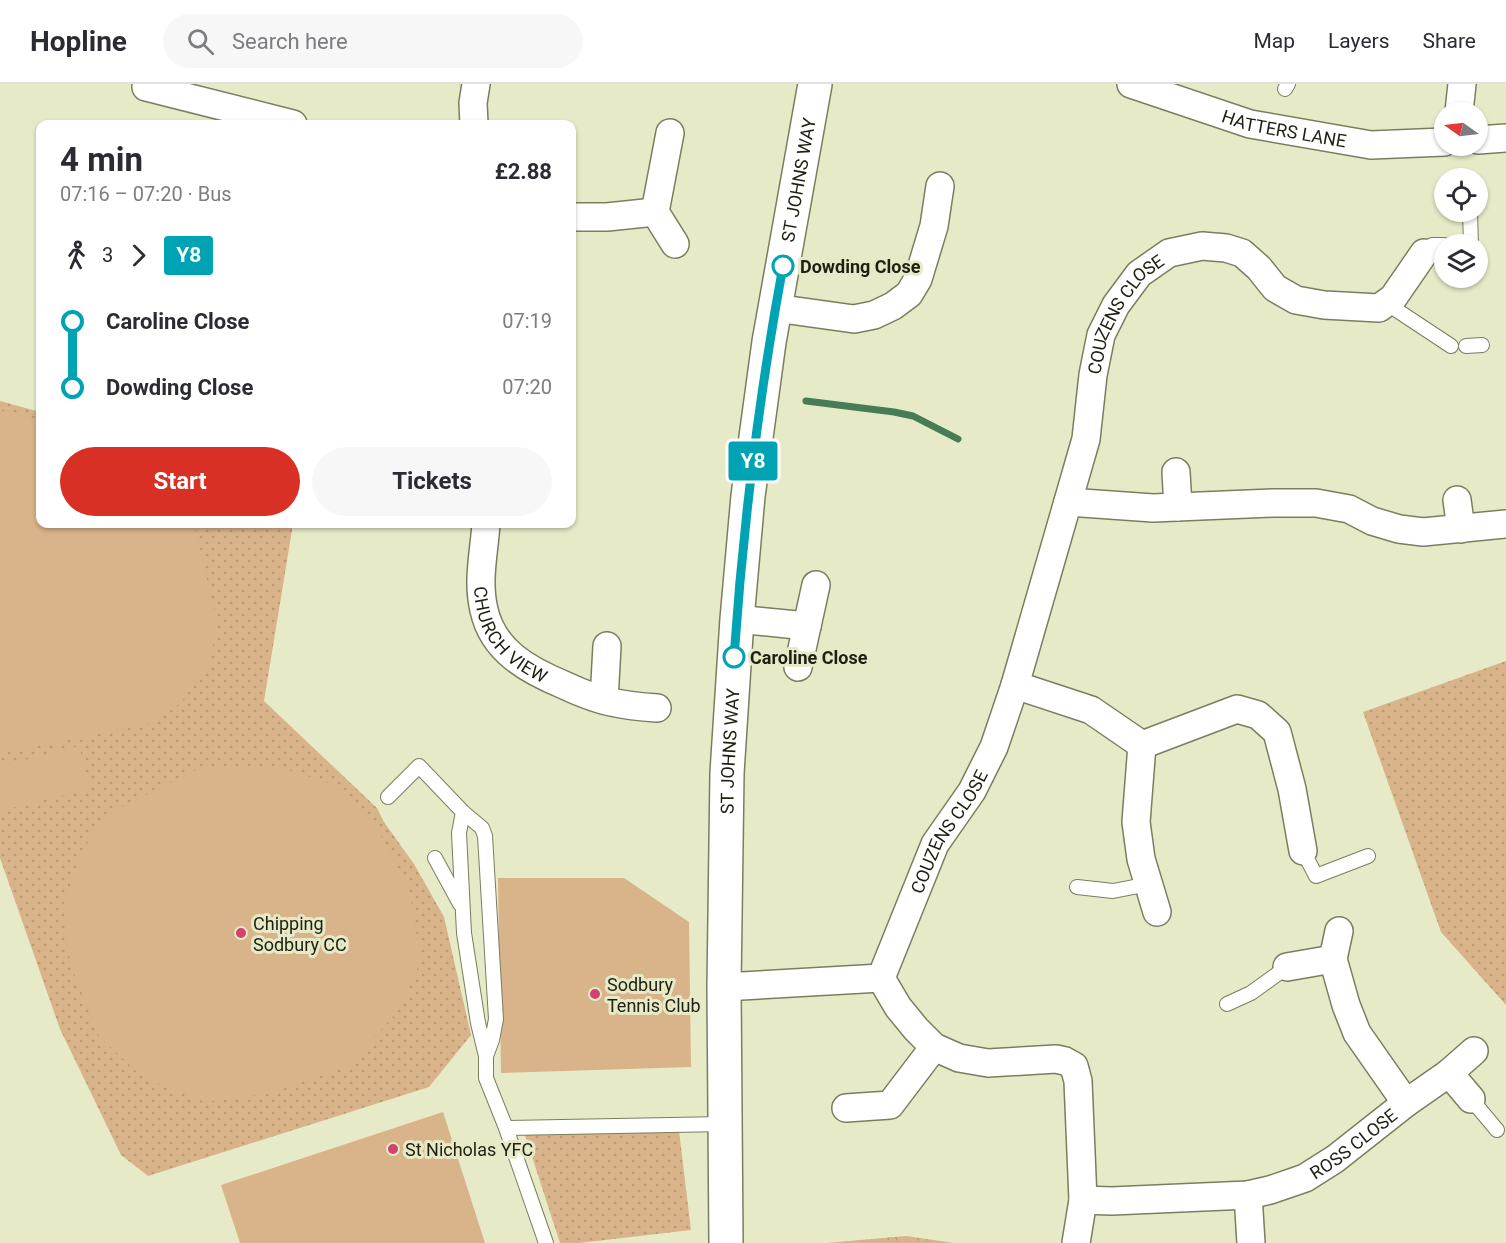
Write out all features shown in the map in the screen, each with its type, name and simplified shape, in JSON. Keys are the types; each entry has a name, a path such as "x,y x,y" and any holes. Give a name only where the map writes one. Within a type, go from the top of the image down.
{"street":[{"path":"474,120 473,103 476,84"},
{"name":"ST JOHNS WAY","path":"726,1243 724,987 727,773 737,619 748,496 775,308 815,84"},
{"name":"HATTERS LANE","path":"1131,84 1250,124 1371,145 1434,142"},
{"path":"1460,102 1462,84"},
{"path":"146,87 277,120"},
{"path":"670,133 655,212 675,244"},
{"path":"1488,139 1506,138"},
{"path":"775,308 854,319 874,315 909,294 918,279 934,226 940,186"},
{"path":"576,217 607,217 655,212"},
{"name":"COUZENS CLOSE","path":"881,978 935,844 972,791 994,747 1015,685 1086,439 1093,375 1101,336 1116,305 1139,274 1169,254 1202,246 1226,248 1242,254 1259,268 1275,288 1296,300 1324,305 1379,308 1386,303"},
{"path":"1386,303 1393,298 1434,249"},
{"path":"1176,472 1178,507"},
{"path":"1457,500 1461,529"},
{"path":"1068,502 1153,508 1273,502 1316,503 1349,509 1372,521 1399,530 1424,532 1506,524"},
{"name":"CHURCH VIEW","path":"486,528 481,568 482,599 496,639 512,657 534,671 580,692 604,700 657,708"},
{"path":"798,667 816,585"},
{"path":"737,619 807,626"},
{"path":"604,700 607,646"},
{"path":"1015,685 1091,710 1142,745"},
{"path":"1142,745 1237,709 1258,715 1277,732 1292,789 1303,851"},
{"path":"1142,745 1136,822 1141,859 1157,912"},
{"path":"1339,931 1333,959 1346,1005 1358,1032 1406,1103"},
{"path":"1287,967 1333,959"},
{"path":"724,987 881,978 898,1007 934,1047 959,1058 988,1063 1056,1059 1074,1066 1078,1082 1083,1200 1076,1243"},
{"path":"846,1108 890,1105 934,1047"},
{"name":"ROSS CLOSE","path":"1083,1200 1112,1201 1248,1195 1270,1191 1305,1178 1335,1159 1406,1103 1449,1073 1473,1051"},
{"path":"1449,1073 1471,1099"},
{"path":"1248,1195 1251,1243"}],"lane":[{"path":"1386,303 1451,346"},
{"path":"1466,346 1482,345"},
{"path":"388,797 419,766 463,812 482,828 485,836 496,1019 486,1056"},
{"path":"463,812 459,833 464,933 478,1023 486,1056 486,1078 546,1243"},
{"path":"1303,851 1316,876 1368,856"},
{"path":"435,858 463,908"},
{"path":"1077,887 1113,891 1149,884"},
{"path":"1227,1004 1251,993 1287,967"},
{"path":"1471,1099 1497,1130"},
{"path":"506,1128 725,1124"}],"green space":[{"path":"0,401 36,411 36,528 292,528 264,701 377,808 384,822 414,864 444,917 471,1035 429,1087 148,1176 121,1155 60,1029 0,858"},
{"path":"0,410 36,420 36,528 195,528 216,618 211,665 180,703 156,722 25,749 0,751"},
{"path":"1506,661 1506,1005 1441,932 1363,712"},
{"path":"79,746 90,789 0,811 0,766"},
{"name":"Chipping Sodbury CC","path":"204,766 276,766 332,784 373,821 409,888 421,960 399,1010 347,1067 268,1094 205,1102 142,1077 99,1036 70,963 63,905 81,853 106,815"},
{"name":"Sodbury Tennis Club","path":"498,878 624,878 689,922 691,1067 501,1073"},
{"name":"St Nicholas YFC","path":"443,1112 485,1243 240,1243 221,1185"},
{"path":"679,1131 691,1230 579,1243 560,1243 525,1135"},
{"path":"906,1236 954,1243 826,1243"}],"waterway":[{"path":"806,401 913,416 958,439"}],"bus line":[{"name":"Y8","path":"734,657 748,496 769,342 783,266"}],"place":[{"name":"Dowding Close","path":"783,266"},
{"name":"Caroline Close","path":"734,657"},
{"name":"Chipping Sodbury CC","path":"241,933"},
{"name":"Sodbury Tennis Club","path":"595,994"},
{"name":"St Nicholas YFC","path":"393,1149"}]}
